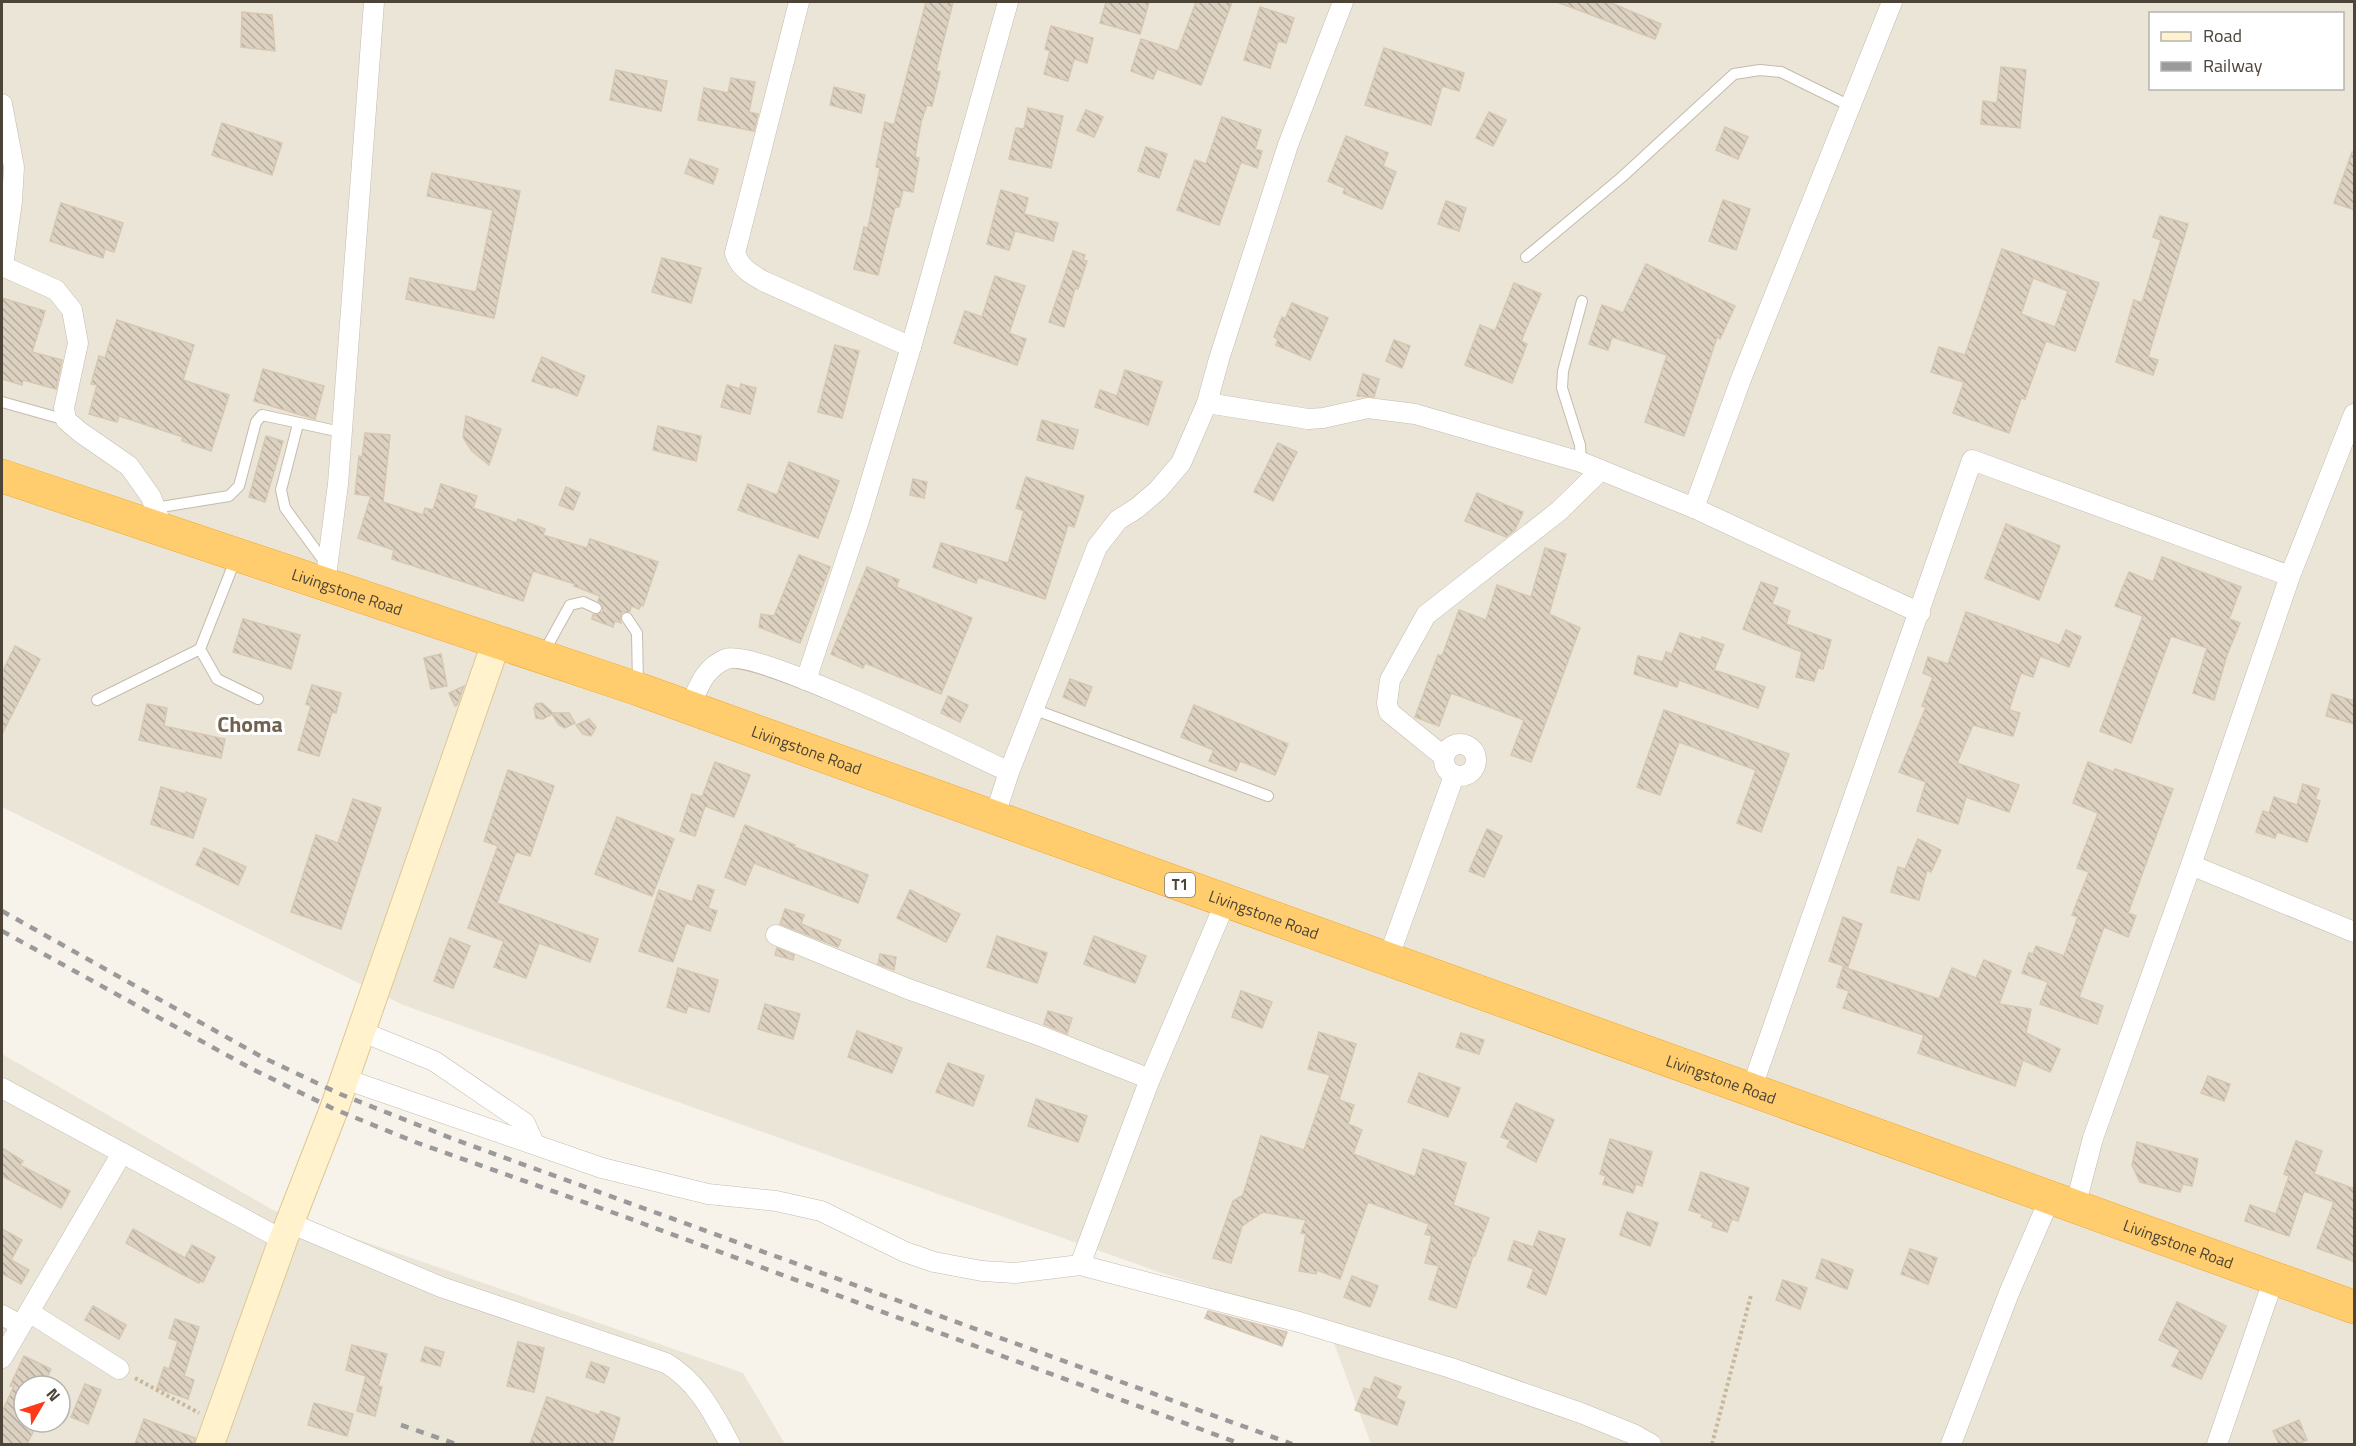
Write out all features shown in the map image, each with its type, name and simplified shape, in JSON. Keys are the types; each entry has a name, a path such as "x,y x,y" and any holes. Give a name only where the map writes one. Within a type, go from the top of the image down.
{"highway":[{"name":"Livingstone Road","path":"2,476 159,519 238,555 326,575 496,643 639,689 2355,1307"}],"street":[{"path":"326,575 338,484 374,2"},
{"path":"799,2 735,253 738,262 746,271 763,281 911,347"},
{"path":"806,680 860,517 911,347 1008,2"},
{"path":"994,818 1009,772 1097,547 1118,520 1158,490 1181,464 1207,403 1288,145 1343,2"},
{"path":"1695,508 1741,379 1892,2"},
{"path":"2,104 14,166 12,201 2,266 56,290 72,310 78,343 64,408 66,420 129,466 145,486 159,519"},
{"path":"1207,403 1308,419 1368,408 1388,409 1415,414 1581,462 1695,508 1920,613"},
{"path":"1951,1444 2010,1293 2063,1202 2093,1138 2191,866 2290,576 2348,451 2355,414"},
{"path":"1751,1090 1972,460 2290,576"},
{"path":"1443,756 1389,712 1387,703 1390,680 1425,615 1559,511 1601,470"},
{"path":"214,1434 345,1079 496,643"},
{"path":"689,708 706,672 728,658 757,662 806,680 1009,772"},
{"path":"1455,744 1464,744 1472,749 1476,757 1475,766 1471,773 1462,777 1454,776 1444,768 1443,756 1448,748 1455,744"},
{"path":"1388,960 1454,776"},
{"path":"2191,866 2355,933"},
{"path":"1080,1265 1150,1079 1226,901"},
{"path":"776,935 908,989 1038,1035 1150,1079"},
{"path":"360,1031 434,1061 525,1123 534,1143"},
{"path":"345,1079 602,1168 708,1194 776,1201 821,1210 905,1252 934,1262 1015,1273 1080,1265 1299,1322 1451,1368 1581,1413 1652,1444"},
{"path":"2,1088 122,1153 287,1232 666,1363 681,1372 708,1402 730,1444"},
{"path":"2,1358 122,1153"},
{"path":"2220,1442 2274,1278"},
{"path":"2,1315 25,1319 118,1368"}],"lane":[{"path":"1526,257 1622,177 1734,74 1760,70 1781,72 1850,106"},
{"path":"1581,462 1580,445 1562,388 1563,371 1582,301"},
{"path":"2,402 66,420"},
{"path":"159,519 229,496 239,486 258,418 262,415 341,432"},
{"path":"298,424 281,490 282,498 285,508 326,575"},
{"path":"97,700 200,649 238,555"},
{"path":"541,658 570,604 583,602 596,608"},
{"path":"627,618 637,633 639,689"},
{"path":"200,649 217,679 258,699"},
{"path":"1033,709 1268,796"}],"path":[{"path":"1712,1444 1751,1295"},
{"path":"118,1368 162,1395 214,1434"}],"shaded area":[{"path":"2,2 2354,2 2354,1444 1371,1444 1327,1324 1162,1273 403,1005 2,807"},
{"path":"2,1054 273,1210 743,1373 785,1444 2,1444"}],"building":[{"path":"926,2 953,2 936,71 940,72 932,106 927,105 921,122 915,157 919,158 913,192 903,190 899,207 895,207 878,275 854,269 864,227 868,228 880,168 876,167 885,122 894,125"},
{"path":"1106,2 1149,2 1140,34 1100,23"},
{"path":"1196,2 1232,2 1201,85 1157,69 1153,79 1131,71 1141,39 1178,51"},
{"path":"1557,2 1609,2 1661,24 1655,39"},
{"path":"1260,7 1294,18 1286,43 1278,41 1270,68 1244,60"},
{"path":"242,12 272,15 275,51 241,47"},
{"path":"1051,26 1093,38 1087,63 1074,59 1068,81 1044,74 1050,51 1045,49"},
{"path":"1384,48 1464,73 1459,91 1442,86 1431,125 1365,105"},
{"path":"2001,67 2026,70 2020,128 1981,124 1983,101 1997,103"},
{"path":"616,70 667,81 661,111 610,100"},
{"path":"731,78 755,82 749,112 758,114 754,131 698,120 704,88 728,93"},
{"path":"834,87 865,95 861,113 830,105"},
{"path":"1028,108 1063,116 1051,168 1009,159 1016,128 1024,129"},
{"path":"1086,110 1103,117 1094,137 1077,130"},
{"path":"1489,112 1506,120 1493,146 1476,138"},
{"path":"1222,117 1261,130 1255,149 1262,151 1257,168 1241,162 1219,225 1177,210 1195,160 1206,164"},
{"path":"222,123 282,143 272,175 212,155"},
{"path":"1725,127 1748,137 1738,159 1716,150"},
{"path":"1346,136 1388,153 1383,166 1396,172 1382,209 1343,193 1345,188 1328,181"},
{"path":"1146,147 1167,154 1159,178 1138,171"},
{"path":"2352,152 2355,152 2355,210 2334,203"},
{"path":"690,159 718,169 713,184 685,173"},
{"path":"432,173 520,191 494,318 406,299 410,278 476,292 493,210 427,196"},
{"path":"1001,190 1028,198 1024,214 1058,223 1053,241 1015,231 1009,250 987,244"},
{"path":"1723,200 1750,209 1736,250 1709,241"},
{"path":"1446,201 1466,208 1459,231 1438,224"},
{"path":"61,203 123,223 114,252 105,249 103,258 50,241"},
{"path":"2160,216 2188,224 2148,357 2158,360 2153,375 2116,362 2134,300 2142,303 2161,240 2153,237"},
{"path":"2002,249 2099,283 2075,351 2046,341 2025,399 2021,398 2009,433 1953,413 1964,382 1931,372 1939,347 1965,355","holes":["2033,278 2068,291 2055,327 2021,314"]},
{"path":"1073,251 1085,255 1083,260 1087,261 1078,289 1075,288 1064,327 1049,322"},
{"path":"662,258 701,268 691,303 652,292"},
{"path":"1646,264 1735,306 1720,339 1717,337 1684,436 1645,422 1667,355 1612,337 1608,350 1589,344 1602,305 1623,313"},
{"path":"995,276 1025,286 1009,333 1026,339 1017,365 954,343 965,311 982,317"},
{"path":"1514,283 1541,294 1521,341 1527,344 1512,383 1465,365 1480,325 1495,331"},
{"path":"2,298 45,311 32,352 62,360 56,389 23,380 22,385 2,379"},
{"path":"1292,303 1328,318 1310,360 1276,345 1278,339 1274,337 1282,317 1285,319"},
{"path":"117,320 194,345 183,380 229,395 211,451 182,441 183,437 119,416 117,422 89,414 97,385 91,384 99,356 105,358"},
{"path":"1394,340 1410,346 1402,368 1386,361"},
{"path":"835,345 859,351 842,418 818,412"},
{"path":"542,357 585,376 577,396 532,381"},
{"path":"263,369 324,386 315,419 254,401"},
{"path":"1125,370 1162,382 1148,425 1095,407 1100,390 1117,396"},
{"path":"1363,374 1379,379 1374,397 1357,396"},
{"path":"741,384 756,388 750,414 721,407 727,385 740,389"},
{"path":"466,416 501,429 489,465 472,451 463,437"},
{"path":"1042,420 1078,430 1073,449 1037,440"},
{"path":"658,426 701,436 696,461 653,450"},
{"path":"365,433 390,435 383,502 423,515 425,508 433,510 441,484 477,496 473,508 517,523 518,519 545,529 543,535 587,548 590,539 658,562 643,606 641,605 639,609 631,606 630,611 622,612 621,623 615,621 613,627 592,619 593,615 603,611 602,604 598,601 600,596 574,586 575,584 533,571 523,601 392,559 394,550 358,538 371,496 355,494 359,456 362,457"},
{"path":"266,436 283,441 265,502 249,497"},
{"path":"1278,443 1297,452 1273,501 1254,492"},
{"path":"789,462 839,481 818,538 738,510 748,484 777,495"},
{"path":"1026,477 1084,496 1074,527 1068,525 1045,599 978,577 976,583 933,567 941,543 1008,563 1024,511 1016,508"},
{"path":"913,479 927,482 924,498 910,495"},
{"path":"566,487 580,493 573,510 559,505"},
{"path":"1477,493 1523,512 1515,530 1506,537 1465,521"},
{"path":"2006,524 2060,546 2039,600 1985,578"},
{"path":"1545,548 1566,554 1549,614 1580,628 1531,762 1511,755 1524,720 1451,693 1439,726 1415,717 1438,655 1442,656 1459,610 1486,620 1497,585 1531,597"},
{"path":"799,555 830,567 800,643 759,627 761,614 774,616"},
{"path":"2162,557 2241,587 2229,619 2240,623 2227,655 2214,700 2193,693 2207,648 2171,636 2131,743 2100,731 2143,616 2115,606 2129,572 2153,582"},
{"path":"867,567 899,580 896,587 972,618 941,694 865,663 863,668 831,654"},
{"path":"1761,582 1778,588 1772,604 1790,611 1786,624 1831,640 1823,669 1818,668 1814,681 1796,677 1802,652 1743,629"},
{"path":"1966,612 2060,645 2066,630 2081,637 2069,667 2040,656 2033,677 2021,673 2009,710 2020,713 2013,736 1973,725 1957,763 2019,785 2009,812 1966,797 1958,824 1917,811 1926,782 1899,772 1926,707 1922,706 1933,677 1923,673 1928,657 1948,664"},
{"path":"243,619 300,635 291,669 233,652"},
{"path":"1680,633 1701,640 1702,637 1724,645 1714,670 1765,687 1758,708 1679,680 1677,687 1634,674 1638,656 1663,662 1666,652 1672,654"},
{"path":"15,646 40,659 2,734 2,673"},
{"path":"441,654 447,686 431,689 424,658"},
{"path":"1070,679 1092,687 1085,706 1063,697"},
{"path":"312,685 341,693 336,713 332,712 319,756 298,750 311,706 306,704"},
{"path":"464,686 457,705 455,706 449,693"},
{"path":"2332,694 2355,701 2355,724 2326,716"},
{"path":"948,696 968,705 960,722 941,713"},
{"path":"542,703 553,713 569,713 575,723 565,728 559,725 552,714 543,719 536,718 534,708 536,704"},
{"path":"147,704 167,708 164,726 225,739 221,758 139,740"},
{"path":"1194,705 1288,744 1275,775 1240,761 1236,771 1209,761 1214,750 1181,737"},
{"path":"1664,710 1789,754 1761,832 1737,823 1756,770 1679,742 1660,795 1637,787"},
{"path":"589,719 596,727 591,736 583,734 576,725"},
{"path":"715,762 750,775 734,817 705,806 695,836 680,831 692,794 702,797"},
{"path":"2088,762 2173,789 2128,913 2136,916 2128,937 2104,927 2079,997 2103,1006 2097,1024 2040,1004 2048,982 2022,973 2029,953 2033,954 2036,946 2064,956 2078,917 2072,915 2089,872 2077,868 2098,813 2073,803"},
{"path":"508,770 554,786 530,856 516,852 497,903 598,939 590,962 539,943 526,978 494,967 504,941 468,928 498,846 484,841"},
{"path":"2303,784 2319,789 2315,799 2320,801 2307,842 2277,832 2275,838 2256,832 2263,811 2269,813 2274,797 2297,805"},
{"path":"161,787 206,799 193,838 151,824"},
{"path":"353,799 381,808 341,929 291,912 316,835 338,843"},
{"path":"617,817 674,839 652,896 595,874"},
{"path":"745,825 795,845 794,847 868,875 858,903 754,863 745,885 725,877"},
{"path":"1487,829 1502,836 1484,877 1469,871"},
{"path":"1918,839 1941,850 1931,872 1927,870 1919,900 1891,892 1898,867 1905,869"},
{"path":"204,848 246,867 238,885 196,865"},
{"path":"698,885 714,890 708,908 717,911 710,931 686,923 673,962 639,951 659,890 692,902"},
{"path":"910,890 960,914 946,942 897,918"},
{"path":"785,909 804,915 801,924 841,940 838,947 780,924"},
{"path":"1843,917 1862,924 1848,967 1829,961"},
{"path":"997,936 1047,953 1037,983 987,967"},
{"path":"1094,936 1146,956 1135,983 1084,964"},
{"path":"450,938 470,946 453,988 434,981"},
{"path":"777,948 794,955 793,960 775,955"},
{"path":"880,954 896,957 894,970 878,964"},
{"path":"1984,960 2011,971 1999,1004 2031,1009 2026,1033 2060,1049 2050,1072 2023,1060 2015,1086 1918,1053 1924,1035 1843,1008 1849,991 1837,987 1843,967 1939,999 1952,968 1976,978"},
{"path":"678,968 718,980 709,1012 688,1006 686,1013 667,1007"},
{"path":"1241,991 1272,1002 1262,1028 1232,1017"},
{"path":"765,1004 800,1014 793,1039 758,1029"},
{"path":"1048,1011 1072,1018 1067,1034 1044,1024"},
{"path":"857,1031 902,1048 892,1073 848,1057"},
{"path":"1319,1032 1356,1044 1339,1100 1354,1105 1348,1124 1362,1130 1353,1154 1415,1177 1423,1149 1466,1163 1453,1205 1489,1218 1475,1256 1473,1256 1456,1308 1429,1299 1439,1266 1425,1263 1432,1236 1425,1234 1429,1224 1368,1202 1340,1279 1317,1270 1316,1274 1299,1271 1306,1234 1301,1233 1306,1220 1263,1212 1242,1226 1231,1263 1213,1258 1233,1201 1243,1195 1261,1136 1304,1150 1330,1075 1308,1069"},
{"path":"1461,1033 1484,1040 1479,1054 1456,1047"},
{"path":"948,1063 984,1076 973,1106 936,1092"},
{"path":"1419,1073 1460,1088 1448,1117 1408,1102"},
{"path":"2208,1076 2230,1084 2224,1101 2201,1093"},
{"path":"1036,1099 1087,1116 1078,1142 1028,1126"},
{"path":"1516,1103 1554,1120 1536,1162 1507,1147 1510,1140 1501,1137"},
{"path":"1610,1139 1652,1152 1642,1186 1636,1184 1633,1193 1603,1184 1606,1176 1600,1174"},
{"path":"2296,1141 2322,1151 2314,1174 2355,1189 2355,1262 2317,1248 2334,1202 2304,1191 2289,1236 2245,1221 2250,1205 2276,1214 2289,1176 2284,1174"},
{"path":"2137,1142 2198,1159 2192,1186 2183,1184 2180,1192 2140,1182 2132,1165"},
{"path":"2,1148 23,1161 20,1165 70,1191 61,1208 2,1176"},
{"path":"1701,1172 1749,1188 1738,1221 1732,1219 1727,1232 1712,1227 1714,1222 1701,1217 1702,1214 1689,1210"},
{"path":"1627,1212 1658,1223 1650,1246 1620,1235"},
{"path":"2,1229 22,1240 11,1260 29,1270 21,1284 3,1274 2,1277"},
{"path":"133,1229 185,1258 192,1245 215,1257 203,1282 199,1283 126,1243"},
{"path":"1539,1231 1565,1239 1546,1295 1527,1287 1534,1269 1508,1260 1514,1241 1533,1247"},
{"path":"1910,1249 1937,1258 1928,1284 1901,1274"},
{"path":"1822,1259 1853,1270 1847,1289 1816,1278"},
{"path":"1352,1276 1378,1286 1370,1307 1344,1297"},
{"path":"1783,1280 1807,1288 1800,1309 1776,1300"},
{"path":"2177,1302 2226,1326 2201,1379 2172,1366 2180,1350 2159,1340"},
{"path":"93,1306 126,1325 119,1339 85,1320"},
{"path":"1208,1311 1287,1332 1282,1346 1205,1318"},
{"path":"175,1319 199,1327 184,1376 194,1380 188,1399 157,1388 164,1367 169,1369 178,1341 169,1338"},
{"path":"518,1342 544,1348 534,1392 507,1386"},
{"path":"352,1345 387,1354 378,1386 382,1387 375,1416 357,1411 366,1376 346,1370"},
{"path":"425,1347 444,1352 440,1366 421,1361"},
{"path":"24,1356 51,1369 49,1374 16,1374"},
{"path":"591,1362 609,1368 604,1383 586,1377"},
{"path":"1375,1377 1401,1387 1396,1398 1405,1402 1397,1425 1355,1410 1364,1388 1370,1390"},
{"path":"85,1384 101,1390 88,1424 72,1417"},
{"path":"12,1390 12,1434 32,1434 27,1444 2,1444 2,1412"},
{"path":"547,1397 599,1415 601,1411 620,1418 612,1444 530,1444"},
{"path":"314,1403 353,1414 347,1436 308,1425"},
{"path":"144,1419 195,1438 194,1444 135,1444"},
{"path":"2299,1420 2307,1440 2297,1444 2279,1444 2273,1431"}],"railway":[{"path":"2,911 262,1057 340,1094 456,1140 1292,1444"},
{"path":"2,931 252,1069 334,1109 415,1142 1241,1444"},
{"path":"401,1425 456,1444"}],"district":[{"name":"Choma","path":"250,724"}]}
